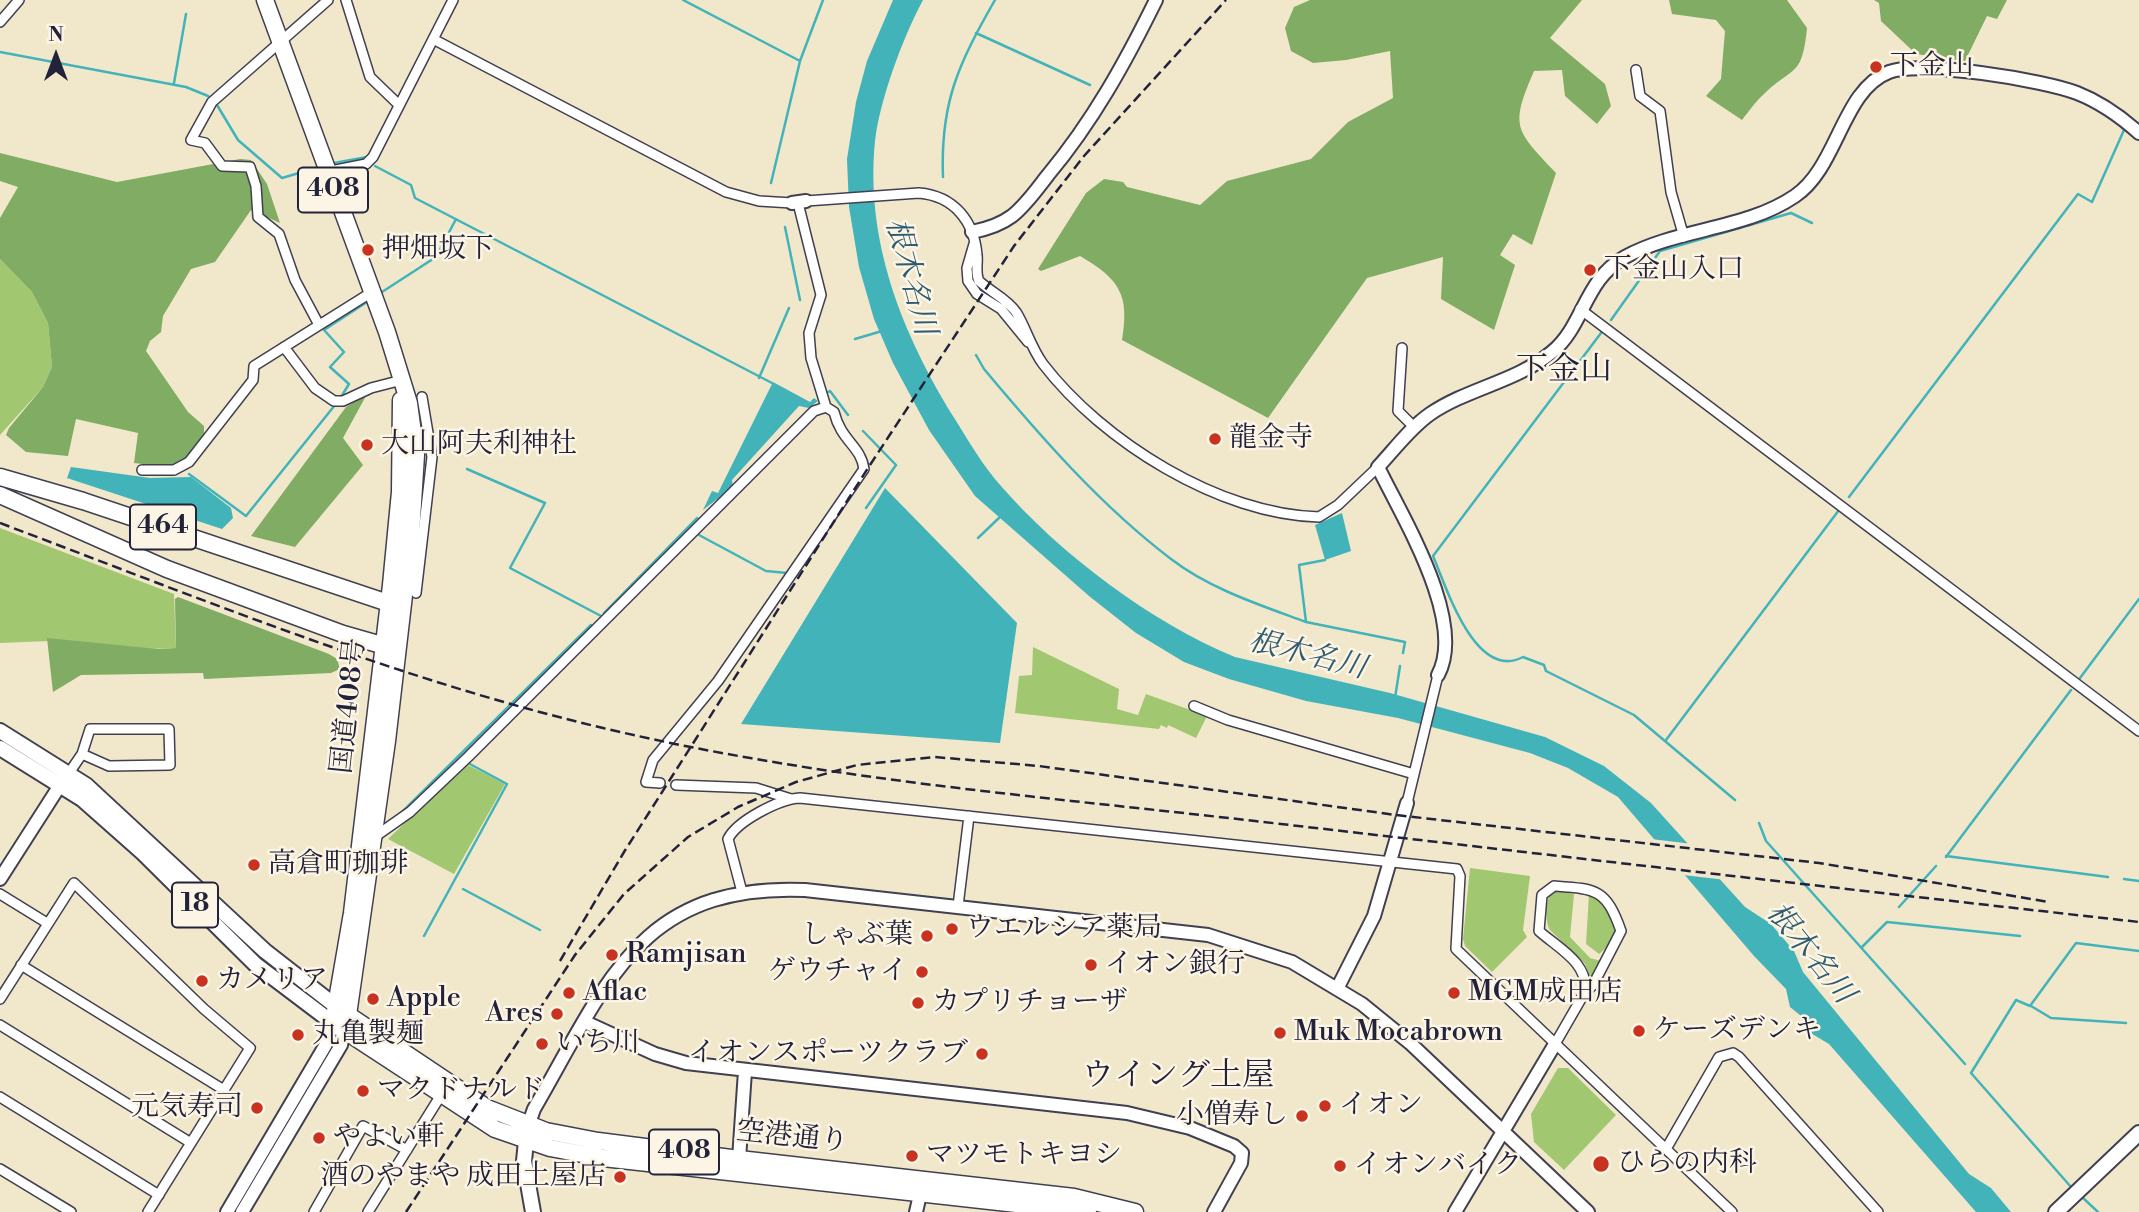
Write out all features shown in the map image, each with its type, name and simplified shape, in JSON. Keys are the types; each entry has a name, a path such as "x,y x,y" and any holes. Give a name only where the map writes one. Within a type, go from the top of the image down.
{"highway":[{"name":"国道408号","path":"265,0 278,42 372,292 401,380 396,606 352,913 341,1019"},
{"name":"464","path":"0,477 95,505 396,606"},
{"path":"0,495 167,569 390,648"},
{"name":"国道408号","path":"341,1019 367,901 390,648"},
{"name":"空港通り","path":"341,1019 441,1095 495,1129 739,1159 1083,1208 1135,1212"},
{"name":"空港通り","path":"341,1019 526,1133 603,1158 922,1186"}],"main road":[{"name":"18","path":"0,731 64,778 111,806 341,1019"},
{"name":"18","path":"0,748 64,778"},
{"path":"526,1133 524,1161 533,1212"},
{"path":"2056,1212 2139,1133"}],"street":[{"path":"0,22 19,0"},
{"path":"319,325 295,280 279,234 258,217 256,186 250,167 222,166 205,143 191,140 212,102 328,0"},
{"path":"346,0 369,77 398,104"},
{"path":"327,172 366,164 373,157 453,0"},
{"path":"973,237 1013,215 1062,158 1100,106 1127,60 1156,0"},
{"path":"433,39 726,192 759,201 799,202 906,193 941,198 963,214 973,237 979,281 1007,302 1023,324 1042,363 1097,422 1122,440 1217,496 1319,517 1331,512 1378,467 1414,427 1444,406 1534,366 1555,350 1590,290 1616,263 1629,255 1772,209 1798,194 1821,170 1862,93 1876,78 1890,72 1920,68 1981,75 2074,92 2113,112 2139,132"},
{"path":"1636,71 1640,96 1660,111 1671,192 1684,237"},
{"path":"660,783 646,782 653,760 718,681 863,473 862,458 842,435 834,412 823,399 811,358 809,332 821,295 799,202"},
{"path":"142,470 174,470 189,462 253,380 254,366 372,292"},
{"path":"1580,309 2139,731"},
{"path":"284,347 314,388 339,401 401,380"},
{"path":"1402,348 1398,411 1414,427"},
{"path":"416,593 432,457 422,397"},
{"path":"373,838 410,812 468,757 823,399"},
{"path":"1339,987 1374,916 1392,860 1444,641 1439,595 1378,467"},
{"path":"1194,706 1228,720 1415,769"},
{"path":"0,880 82,754 90,729 169,729 170,765 109,766 82,754"},
{"path":"676,785 756,788 791,799 1392,860 1457,869 1460,876 1456,948 1732,1212"},
{"path":"742,892 728,839 733,831 791,799"},
{"path":"958,906 969,817"},
{"path":"0,999 74,883 204,1009 250,1048 148,1212"},
{"path":"1455,1212 1585,992 1593,985 1621,931 1612,905 1597,890 1554,886 1542,895 1539,931 1577,962 1586,984 1585,992"},
{"path":"526,1133 534,1109 608,982 638,943 665,922 688,909 742,892 805,890 1208,935 1269,953 1339,987 1410,1044 1588,1212"},
{"path":"0,894 47,923"},
{"path":"21,965 224,1090"},
{"path":"228,1212 341,1019"},
{"path":"242,1212 341,1045 341,1019"},
{"path":"585,1022 672,1060 745,1071 1107,1110 1190,1128 1234,1146 1242,1153 1241,1163 1214,1212"},
{"path":"0,1025 191,1143"},
{"path":"1666,1149 1719,1057 1733,1053 1878,1212"},
{"path":"739,1159 745,1071"},
{"path":"368,1212 441,1095"},
{"path":"0,1097 159,1195"},
{"path":"314,1212 363,1126 407,1150"},
{"path":"0,1169 71,1212"},
{"path":"916,1212 922,1186"}],"green space":[{"path":"1310,0 1582,0 1550,38 1605,84 1611,106 1597,124 1565,96 1562,70 1534,71 1521,105 1521,127 1532,147 1556,173 1532,245 1513,234 1500,255 1515,265 1494,330 1441,299 1443,257 1367,278 1268,418 1122,340 1123,299 1113,281 1093,264 1080,256 1041,271 1038,269 1086,193 1104,179 1200,205 1227,181 1311,159 1348,122 1393,98 1390,51 1346,60 1313,63 1291,51 1285,28 1294,7"},
{"path":"1669,0 1787,0 1807,28 1799,63 1761,97 1742,120 1706,96 1721,79 1725,31 1716,20 1672,14"},
{"path":"1874,0 2007,0 1997,19 1987,16 1965,61 1916,54 1881,21 1879,3"},
{"path":"0,153 117,182 240,159 251,160 267,184 280,223 251,210 215,262 191,269 163,316 161,332 150,341 146,351 188,412 204,426 204,439 181,461 166,465 134,463 138,433 76,419 68,456 26,452 6,435 43,387 52,367 48,323 32,292 0,259 0,218 18,187 0,181"},
{"path":"0,259 32,292 48,323 52,367 43,387 0,435"},
{"path":"367,394 343,438 363,465 295,547 251,536 346,407"},
{"path":"0,528 174,594 176,648 85,651 49,641 0,643"},
{"path":"178,597 329,654 337,659 340,669 331,673 204,679 203,673 81,675 53,692 47,638 158,649 176,648 175,599"},
{"path":"1033,647 1119,689 1117,709 1138,715 1146,694 1207,716 1196,738 1168,725 1167,728 1161,725 1159,729 1015,713 1019,676 1032,675"},
{"path":"466,764 505,784 454,874 388,839"},
{"path":"1470,868 1530,876 1523,930 1527,937 1492,972 1465,946 1463,939"},
{"path":"1553,889 1574,894 1570,937 1590,958 1601,961 1592,981 1585,964 1549,929 1546,909"},
{"path":"1589,894 1594,894 1608,909 1616,933 1611,944 1599,954 1586,944"},
{"path":"1558,1068 1568,1068 1616,1115 1564,1170 1534,1142 1531,1114"}],"water":[{"path":"893,0 923,0 893,69 875,141 873,178 882,250 903,319 918,352 964,434 1001,486 1051,537 1079,561 1140,606 1204,643 1235,657 1390,693 1545,737 1604,766 1651,803 1745,907 1771,924 1794,951 1803,972 1969,1174 1991,1188 2011,1212 1976,1212 1829,1044 1809,1032 1806,1020 1790,1007 1786,989 1754,956 1618,797 1568,768 1530,753 1398,718 1306,701 1229,679 1184,662 1136,633 1089,596 975,496 929,430 893,363 874,319 859,267 849,207 847,159 856,102 867,61"},
{"path":"773,382 810,402 814,398 818,401 809,408 799,406 732,480 733,487 703,510 712,491 718,493"},
{"path":"71,467 150,478 191,477 231,508 233,518 222,529 67,478"},
{"path":"885,488 1017,623 1000,743 741,724"},
{"path":"1342,513 1351,551 1325,560 1315,525"}],"pier":[{"path":"1651,839 1693,844 1726,880 1683,875"}],"waterway":[{"path":"683,0 800,61"},
{"path":"771,183 800,61 823,0"},
{"path":"943,177 945,127 954,84 971,44 995,0"},
{"path":"174,83 186,14"},
{"path":"976,33 1090,85"},
{"path":"0,52 186,87 208,96"},
{"path":"217,105 238,140 282,178 316,168"},
{"path":"1849,497 2078,194 2092,202 2124,130"},
{"path":"334,163 367,157"},
{"path":"375,166 411,185 415,198 772,383"},
{"path":"1611,320 1660,251 1791,213 1812,223"},
{"path":"382,292 436,257 456,219"},
{"path":"785,227 800,300"},
{"path":"341,397 349,384 330,367 344,352 324,330 367,302"},
{"path":"759,378 789,308"},
{"path":"855,339 882,331"},
{"path":"1601,333 1433,556 1465,627 1477,644 1491,656 1506,661 1523,657 1544,665 1546,671 1634,715 1735,800"},
{"name":"根木名川","path":"976,355 984,369 1049,445 1145,538 1202,579 1306,622"},
{"path":"825,394 830,391 848,415"},
{"path":"189,474 246,516 335,405"},
{"path":"863,431 896,465 866,508"},
{"path":"467,469 545,503 510,568 601,616"},
{"path":"1666,740 1839,510"},
{"path":"978,538 1001,516"},
{"path":"604,613 697,518"},
{"path":"699,535 766,571 787,573"},
{"name":"根木名川","path":"1325,560 1299,565 1306,622 1405,642 1403,653"},
{"path":"2080,678 2139,599"},
{"path":"399,815 591,625"},
{"path":"1395,698 1400,666"},
{"path":"1946,857 2071,690"},
{"path":"424,936 507,784 468,763"},
{"path":"1759,823 1766,841 1965,1064"},
{"path":"1946,856 2108,877"},
{"path":"1899,907 1936,866"},
{"path":"2124,879 2139,881"},
{"path":"463,889 540,930"},
{"path":"1862,947 1887,922 2020,936"},
{"path":"2071,1187 1971,1073 2016,1000 2030,1006 2076,943 2139,951"},
{"path":"2031,1006 2051,1018 2126,1023"},
{"path":"2083,1198 2098,1212"}],"railway":[{"path":"560,961 624,852 868,468 1014,246 1084,156 1226,0"},
{"path":"0,523 298,635 449,686 603,728 764,761 928,784 2139,922"},
{"path":"406,1212 575,955 624,894 688,837 738,807 796,782 857,765 935,757 1039,766 1396,815 1819,863 2049,902"}],"place":[{"name":"下金山","path":"1876,67"},
{"name":"押畑坂下","path":"368,250"},
{"name":"下金山入口","path":"1590,270"},
{"name":"龍金寺","path":"1215,439"},
{"name":"大山阿夫利神社","path":"367,445"},
{"name":"高倉町珈琲","path":"254,865"},
{"name":"ウエルシア薬局","path":"952,929"},
{"name":"しゃぶ葉","path":"927,936"},
{"name":"Ramjisan","path":"612,955"},
{"name":"イオン銀行","path":"1091,965"},
{"name":"ゲウチャイ","path":"922,972"},
{"name":"カメリア","path":"202,981"},
{"name":"Aflac","path":"569,993"},
{"name":"MGM成田店","path":"1454,993"},
{"name":"Apple","path":"373,999"},
{"name":"カプリチョーザ","path":"918,1003"},
{"name":"Ares","path":"557,1014"},
{"name":"ケーズデンキ","path":"1639,1031"},
{"name":"Muk Mocabrown","path":"1280,1033"},
{"name":"丸亀製麺","path":"298,1035"},
{"name":"いち川","path":"542,1044"},
{"name":"イオンスポーツクラブ","path":"982,1054"},
{"name":"マクドナルド","path":"363,1091"},
{"name":"イオン","path":"1325,1106"},
{"name":"元気寿司","path":"257,1108"},
{"name":"小僧寿し","path":"1302,1116"},
{"name":"やよい軒","path":"319,1138"},
{"name":"マツモトキヨシ","path":"912,1156"},
{"name":"ひらの内科","path":"1601,1164"},
{"name":"イオンバイク","path":"1340,1166"},
{"name":"酒のやまや 成田土屋店","path":"620,1177"}],"district":[{"name":"下金山","path":"1564,371"},
{"name":"ウイング土屋","path":"1178,1077"}]}
